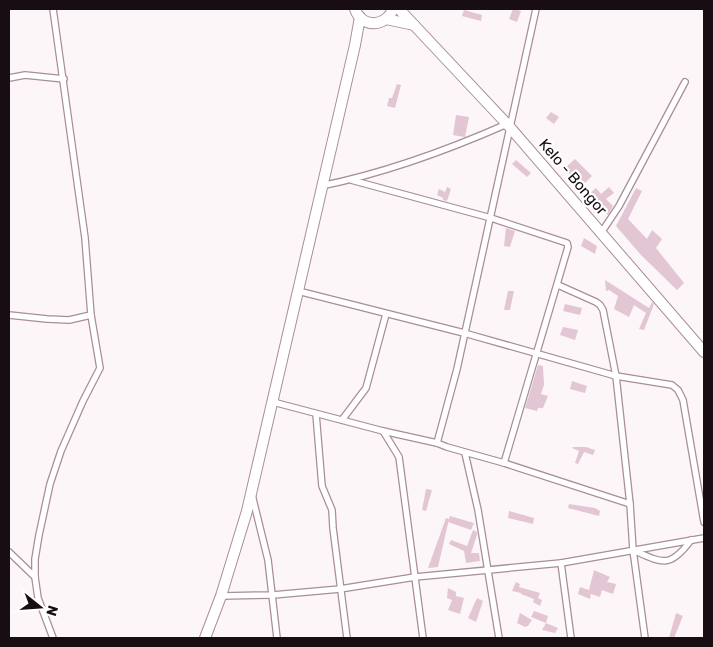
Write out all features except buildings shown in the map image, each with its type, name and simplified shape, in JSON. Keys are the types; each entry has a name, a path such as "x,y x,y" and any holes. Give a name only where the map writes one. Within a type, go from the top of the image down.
{"highway":[{"path":"355,44 374,24 386,19 393,9"},
{"name":"Kelo - Bongor","path":"399,9 509,126 704,352"},
{"path":"358,13 368,23 374,24"},
{"path":"205,638 221,596 252,493 355,44 358,13"},
{"path":"386,19 414,25"}],"street":[{"path":"53,9 85,238 91,315 100,368 79,409 61,451 50,484 34,559 38,598 53,638"},
{"path":"437,443 457,369 536,9"},
{"path":"9,78 25,75 64,79"},
{"path":"601,232 619,206 685,82"},
{"path":"321,186 351,180 509,126"},
{"path":"351,180 491,218 567,243 568,247 558,285 536,352 504,463"},
{"path":"558,285 600,305 616,376 633,550 645,638"},
{"path":"298,291 536,352 616,376 672,385 678,390 683,400 704,522"},
{"path":"342,420 366,388 386,314"},
{"path":"9,315 69,320 91,315"},
{"path":"273,402 437,443 630,504"},
{"path":"316,414 322,486 333,514 333,528 347,638"},
{"path":"383,431 399,457 423,638"},
{"path":"465,453 489,569 499,638"},
{"path":"252,493 268,560 278,638"},
{"path":"221,596 340,589 414,577 561,563 704,538"},
{"path":"633,550 658,562 670,561 682,552 691,540"},
{"path":"9,552 35,577"},
{"path":"561,563 571,638"}]}
